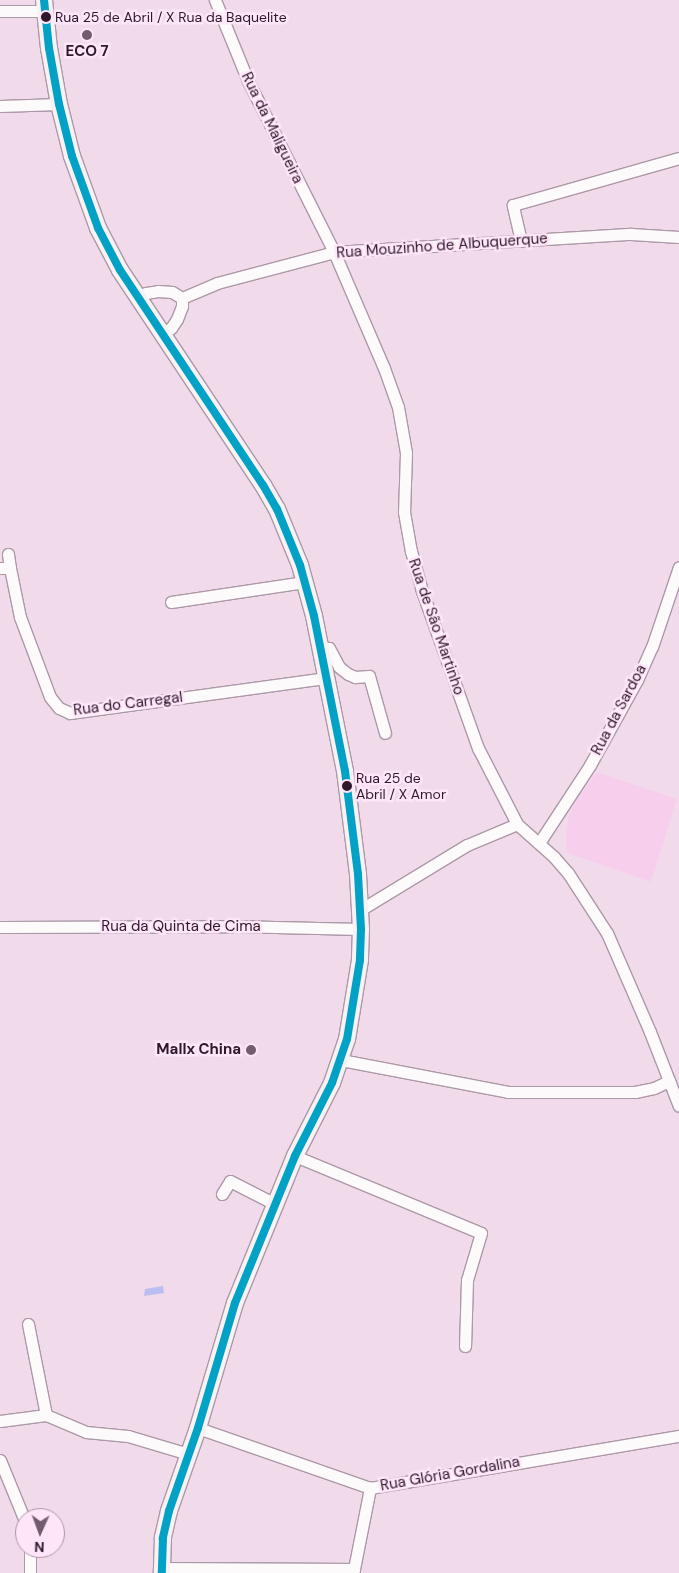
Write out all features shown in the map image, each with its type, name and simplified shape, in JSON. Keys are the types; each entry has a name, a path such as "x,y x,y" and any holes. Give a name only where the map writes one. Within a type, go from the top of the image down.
{"main road":[{"path":"45,5 59,104 76,170 98,228 138,297 240,448 277,509 305,582 327,678 350,804 360,910 360,960 352,1018 341,1060 295,1156 235,1303 198,1428 166,1523 162,1571"}],"street":[{"name":"Rua da Maligueira","path":"215,0 248,81 334,252"},
{"path":"0,11 45,5"},
{"path":"0,106 59,104"},
{"path":"521,241 512,204 679,158"},
{"name":"Rua Mouzinho de Albuquerque","path":"182,298 217,283 334,252 631,234 679,237"},
{"name":"Rua de São Martinho","path":"334,252 384,368 398,408 406,453 404,512 422,591 478,748 517,824"},
{"path":"138,297 146,293 158,291 172,292 182,298 177,318 171,328 162,334"},
{"name":"Rua do Carregal","path":"8,554 5,568 20,617 50,697 59,708 70,713 327,678"},
{"name":"Rua da Sardoa","path":"539,843 590,765 637,680 652,647 679,567"},
{"path":"170,602 305,582"},
{"path":"320,647 329,648 340,667 348,674 355,677 369,676 385,733"},
{"path":"360,910 467,845 517,824 539,843 568,873 607,933 631,986 679,1106"},
{"name":"Rua da Quinta de Cima","path":"0,927 361,928"},
{"path":"341,1060 508,1092 636,1092 654,1088 669,1081"},
{"path":"295,1156 481,1233 467,1280 466,1346"},
{"path":"222,1194 230,1181 275,1204"},
{"path":"28,1324 46,1415"},
{"path":"0,1421 46,1415 86,1432 128,1436 188,1454"},
{"name":"Rua Glória Gordalina","path":"198,1428 370,1488 679,1436"},
{"path":"0,1460 20,1508"},
{"path":"162,1571 354,1570 370,1488"},
{"path":"30,1558 30,1573"}],"shaded area":[{"path":"597,772 677,799 651,882 567,853 566,834 569,815 576,800"}],"water":[{"path":"163,1286 164,1293 144,1296 145,1289"}],"transit line":[{"path":"44,0 49,48 59,104 72,156 98,228 120,270 263,485 277,509 300,565 314,616 345,771 358,874 361,929 360,960 347,1039 332,1083 295,1156 235,1303 198,1428 169,1511 163,1538 162,1573"}],"place":[{"name":"Rua 25 de Abril / X Rua da Baquelite","path":"46,17"},
{"name":"ECO 7","path":"87,35"},
{"name":"Rua 25 de Abril / X Amor","path":"347,786"},
{"name":"Mallx China","path":"251,1050"}]}
